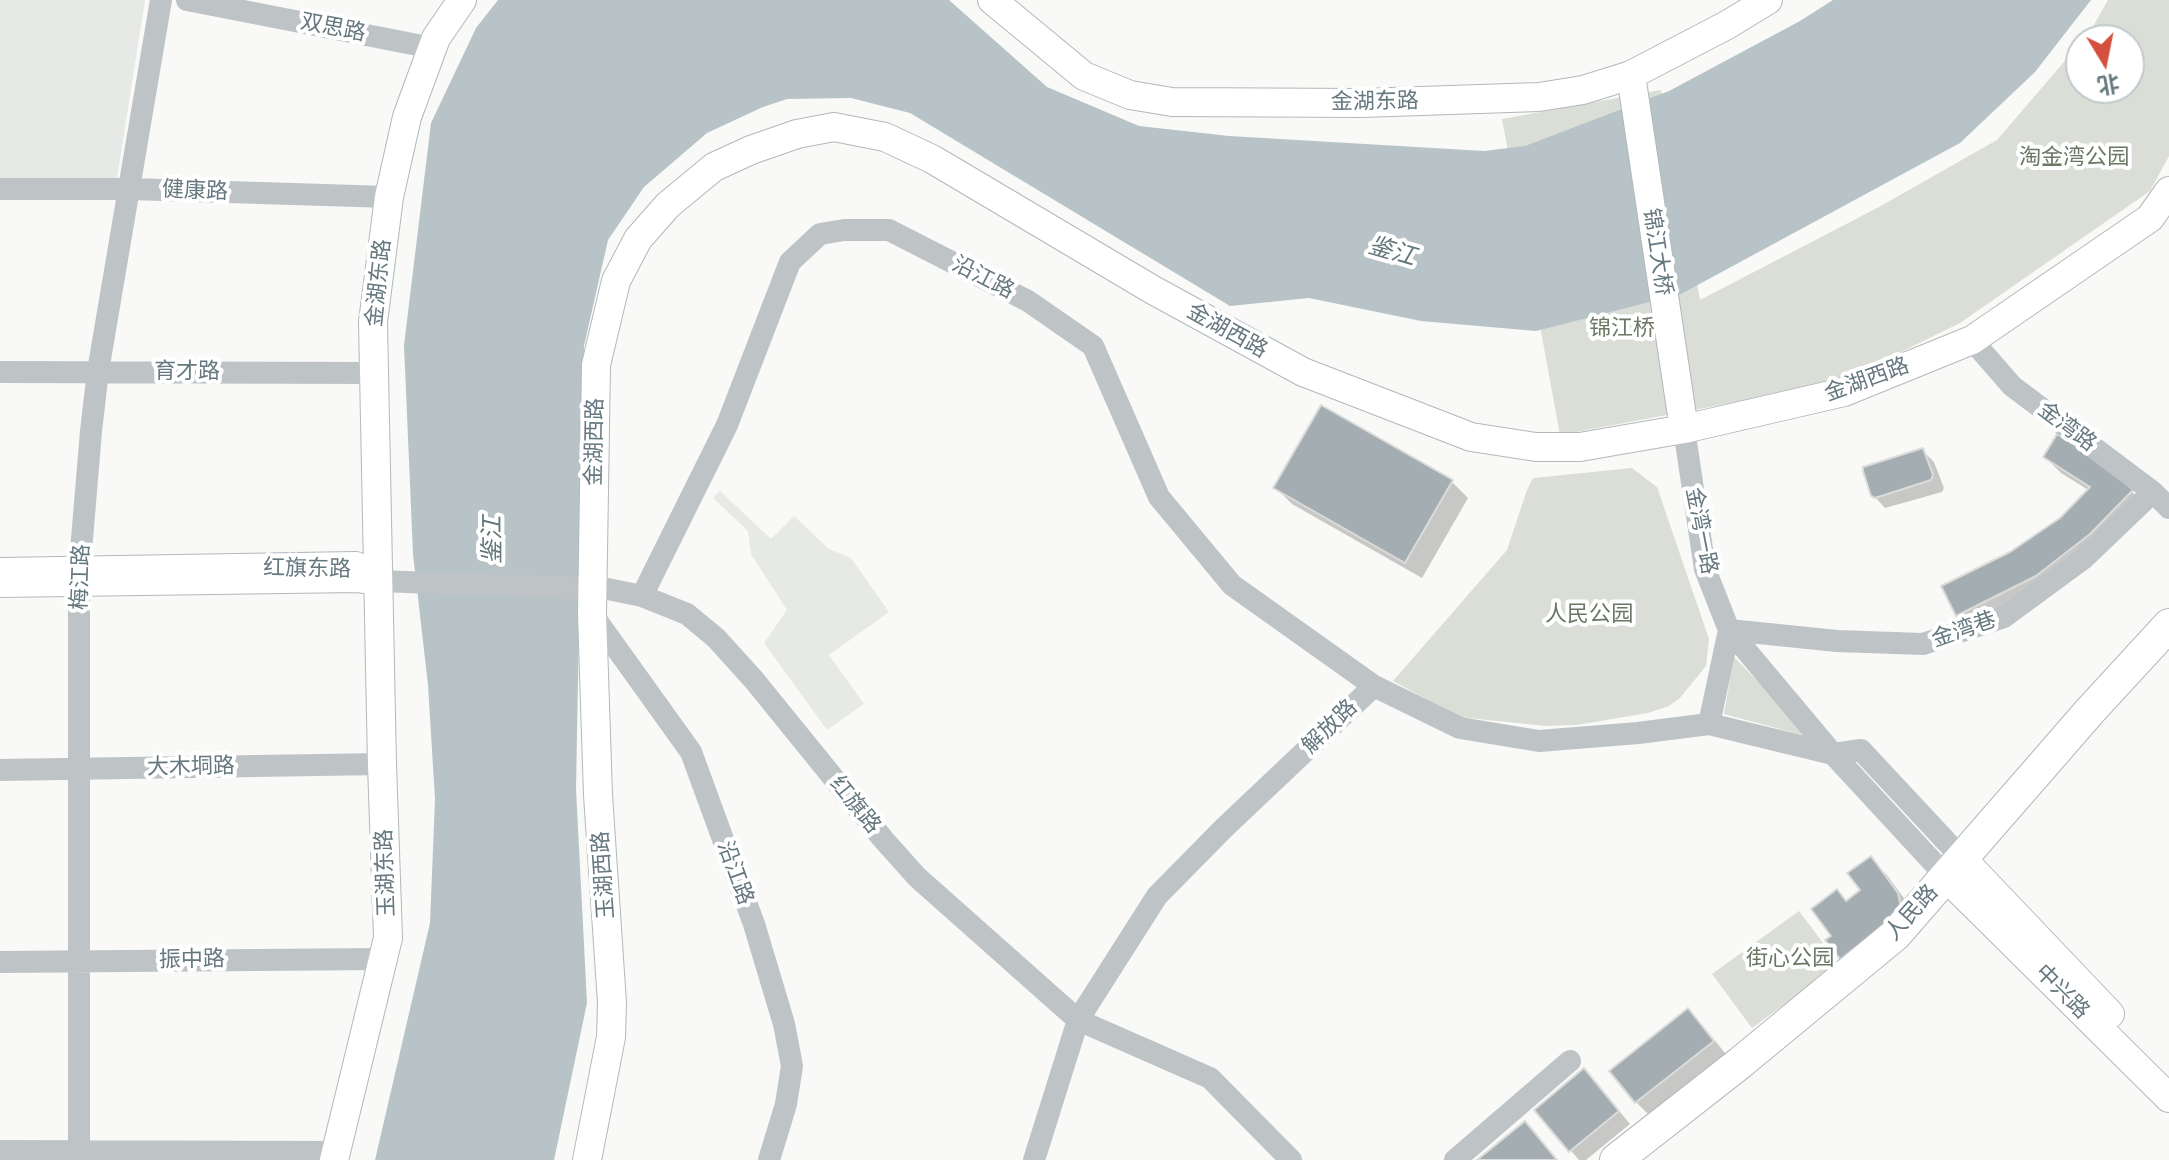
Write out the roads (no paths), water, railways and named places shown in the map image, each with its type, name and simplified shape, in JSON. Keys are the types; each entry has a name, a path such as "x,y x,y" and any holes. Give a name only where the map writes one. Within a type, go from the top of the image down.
{"highway":[{"name":"人民路","path":"1639,1160 1905,945 1958,872 2090,711 2169,625"},
{"name":"人民路","path":"1616,1160 1895,935 2169,646"}],"main road":[{"path":"434,43 436,0"},
{"name":"金湖东路","path":"378,581 373,322 389,197 407,117 434,43 462,0"},
{"name":"金湖东路","path":"992,0 1084,76 1130,95 1172,102 1362,103 1539,97 1583,90 1631,75 1753,4"},
{"name":"锦江大桥","path":"1631,75 1684,429"},
{"name":"金湖西路","path":"592,601 596,365 616,281 638,239 668,205 714,167 797,134 834,127 885,137 932,159 1153,290 1303,372 1471,437 1536,447 1580,447 1684,429 1844,392 1972,340 2150,218 2168,196"},
{"name":"红旗东路","path":"0,572 80,576 356,578 378,581"},
{"name":"红旗东路","path":"0,583 80,576"},
{"name":"玉湖东路","path":"335,1156 388,938 378,581"},
{"name":"玉湖西路","path":"587,1160 611,1037 612,1003 598,795 592,601"},
{"name":"中兴路","path":"1958,872 2169,1075"},
{"name":"中兴路","path":"1958,872 2169,1098"}],"street":[{"name":"梅江路","path":"79,1156 80,576 98,371 161,0"},
{"name":"双思路","path":"187,0 434,43"},
{"name":"健康路","path":"0,189 131,189 389,197"},
{"name":"沿江路","path":"642,596 727,425 790,262 820,234 844,230 889,230 1028,301 1093,346 1159,497 1222,574 1232,585 1374,686"},
{"name":"金湾路","path":"1972,340 2012,386 2165,502"},
{"name":"育才路","path":"0,372 374,373"},
{"name":"金湾一路","path":"1684,429 1705,569 1729,630"},
{"name":"金湾巷","path":"1729,630 1837,641 1923,644 2004,617 2165,502"},
{"name":"红旗路","path":"378,581 592,601 608,589 642,596 687,614 716,638 754,680 917,877 1078,1020 1210,1078 1291,1160"},
{"name":"沿江路","path":"592,601 691,752 754,924 784,1024 792,1066 786,1104 769,1160"},
{"path":"1709,724 1729,630"},
{"path":"1729,630 1833,754"},
{"name":"解放路","path":"1034,1160 1078,1020 1157,896 1374,686 1460,728 1539,741 1709,724 1833,754 1861,750 1958,872"},
{"name":"大木垌路","path":"0,770 382,764"},
{"name":"振中路","path":"0,962 383,959"},
{"path":"1455,1160 1570,1061"},
{"path":"0,1151 79,1156 335,1156"}],"water":[{"name":"鉴江","path":"498,0 949,0 1047,87 1139,126 1229,136 1484,151 1525,146 1669,91 1833,0 2091,0 2072,24 2065,24 2065,33 2035,72 1960,143 1681,294 1536,331 1421,321 1309,298 1230,306 910,113 851,98 787,99 707,133 644,187 608,240 584,346 576,789 587,1003 554,1160 375,1160 430,923 435,799 428,685 413,554 404,345 431,123 476,28"}],"park label":[{"name":"淘金湾公园","path":"2074,158"},
{"name":"锦江桥","path":"1622,329"},
{"name":"人民公园","path":"1589,615"},
{"name":"街心公园","path":"1790,959"}]}
